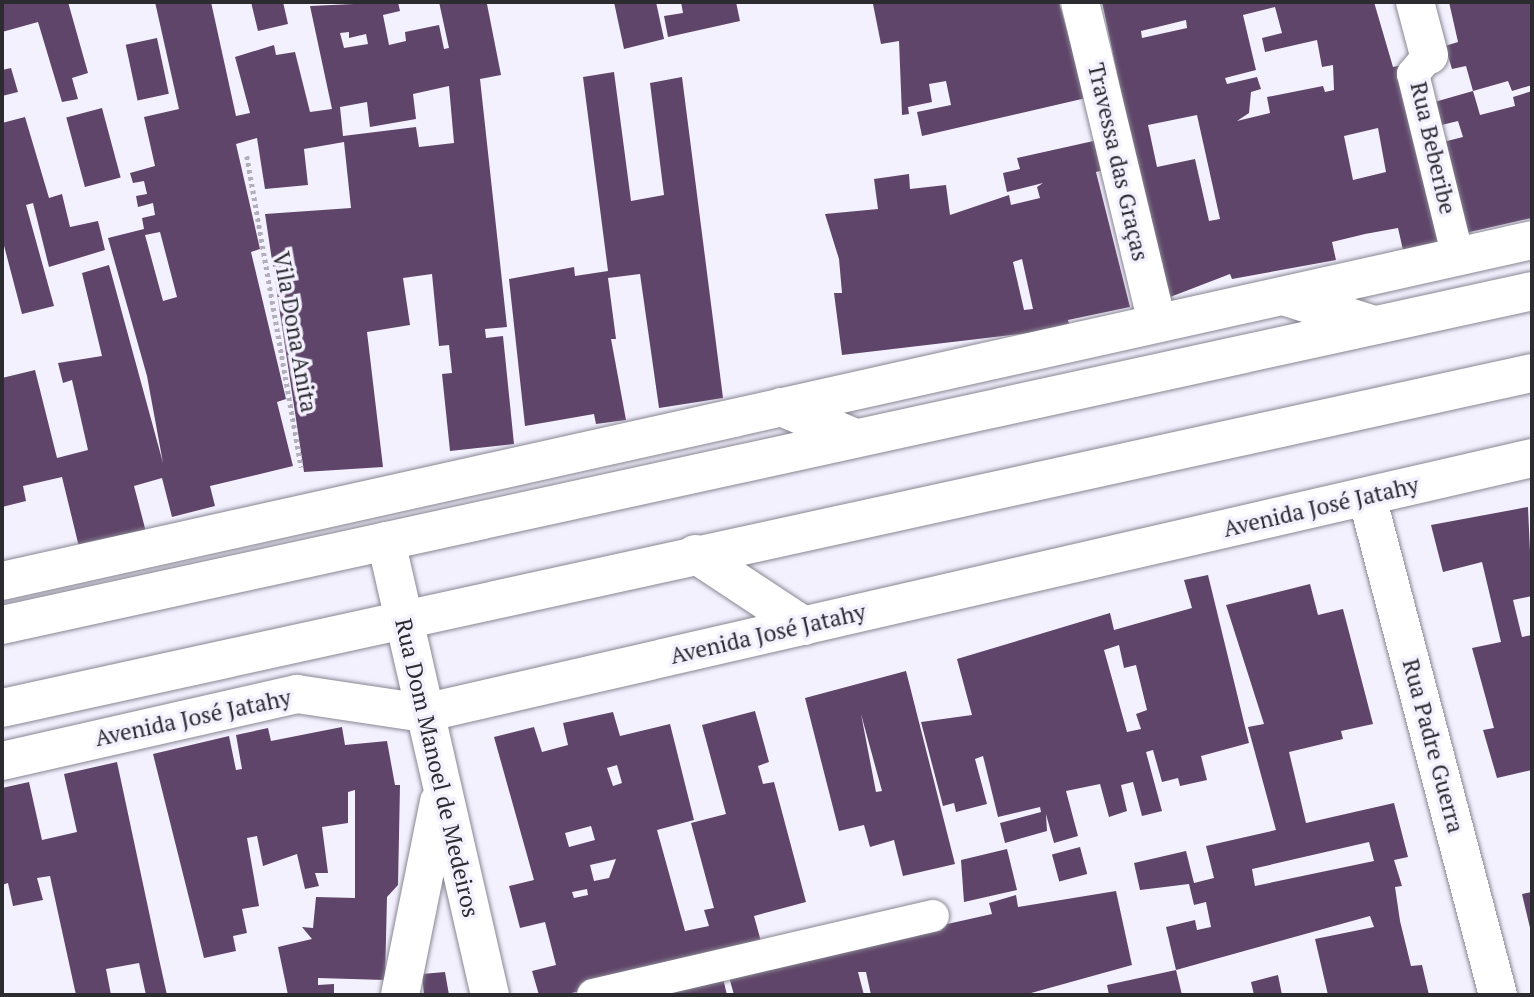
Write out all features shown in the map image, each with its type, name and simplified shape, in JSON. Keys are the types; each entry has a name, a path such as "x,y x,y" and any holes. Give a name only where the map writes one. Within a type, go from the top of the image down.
{"street":[{"name":"Travessa das Graças","path":"1080,2 1157,322"},
{"name":"Rua Beberibe","path":"1415,2 1429,55"},
{"path":"2,581 1532,240"},
{"path":"2,625 1532,291"},
{"path":"1283,296 1376,325"},
{"path":"2,708 695,554 1532,373"},
{"path":"781,407 855,438"},
{"name":"Avenida José Jatahy","path":"2,761 297,694 424,713 1532,458"},
{"name":"Rua Padre Guerra","path":"1367,497 1498,995"},
{"name":"Rua Dom Manoel de Medeiros","path":"386,541 441,791 490,995"},
{"path":"695,554 804,626"},
{"path":"400,995 441,791"}],"lane":[{"name":"Rua Beberibe","path":"1429,55 1413,74 1458,257"},
{"path":"593,995 933,916"}],"path":[{"name":"Vila Dona Anita","path":"247,156 310,513"}],"building":[{"path":"2,2 68,2 88,73 72,78 78,99 62,102 38,22 2,32"},
{"path":"155,2 211,2 236,116 250,113 235,57 274,45 276,55 295,52 310,112 332,109 310,6 398,2 400,11 383,15 389,45 406,41 405,32 439,25 444,49 449,48 439,2 493,2 487,4 501,75 480,79 507,327 485,329 486,338 503,336 514,444 450,451 442,374 452,373 449,345 439,346 432,274 403,278 410,325 367,332 383,467 304,472 265,214 351,208 344,142 304,149 308,185 265,189 257,138 236,144 260,249 251,252 286,399 277,402 293,466 210,486 215,506 172,517 162,478 134,486 146,532 79,547 62,477 23,486 26,501 2,507 2,378 35,370 57,458 88,450 72,380 63,383 58,363 102,356 82,273 109,265 163,463 147,376 108,238 144,229 142,218 155,215 153,203 138,207 136,196 147,194 144,181 133,183 130,173 155,166 144,117 179,109","holes":["349,32 349,38 366,34 368,44 344,48 340,33","449,86 454,143 419,147 416,127 343,136 340,107 367,102 370,127 416,119 413,94","160,232 177,297 163,301 145,235"]},
{"path":"251,2 283,2 288,24 258,31"},
{"path":"614,2 656,2 664,39 624,49"},
{"path":"681,2 736,2 740,21 668,37 664,16 683,13"},
{"path":"1059,2 1086,98 922,136 917,112 951,105 946,81 929,84 932,102 908,107 909,114 902,115 899,41 881,44 873,4"},
{"path":"1102,2 1374,2 1393,67 1407,64 1447,241 1403,250 1398,228 1365,234 1332,242 1336,260 1232,279 1230,274 1165,299","holes":["1275,7 1282,33 1262,38 1265,52 1317,40 1322,67 1333,65 1334,90 1325,92 1323,86 1267,97 1270,113 1237,121 1249,113 1251,92 1261,89 1257,77 1227,84 1225,78 1256,70 1243,15","1186,20 1187,28 1142,38 1141,31","1197,115 1220,219 1209,221 1195,159 1157,167 1148,125","1378,128 1386,172 1353,180 1344,136"]},
{"path":"1449,2 1532,2 1532,85 1512,91 1508,81 1473,91 1466,66 1452,69 1445,46 1458,42"},
{"path":"157,38 169,94 138,100 126,45"},
{"path":"11,68 18,92 2,96 2,70"},
{"path":"614,72 631,201 664,195 650,83 682,77 723,398 659,408 640,274 608,278 616,339 611,339 626,420 596,424 594,414 525,426 509,279 574,267 575,276 608,271 583,77"},
{"path":"1473,91 1480,115 1515,106 1513,97 1532,91 1532,218 1461,234 1435,144 1463,137 1458,121 1429,128 1424,105"},
{"path":"102,108 121,178 85,187 66,118"},
{"path":"25,117 49,198 62,194 70,227 98,221 105,250 49,267 33,203 26,205 54,306 22,314 2,238 2,123"},
{"path":"1098,140 1104,170 1096,172 1130,307 1068,320 1070,328 842,355 834,293 842,293 839,259 825,214 878,209 874,179 909,174 910,189 946,185 950,215 1009,195 1011,205 1040,198 1037,187 1043,183 1007,192 1003,173 1020,169 1017,158","holes":["1022,259 1033,309 1024,310 1013,262"]},
{"path":"1528,507 1532,596 1513,600 1522,637 1532,635 1532,770 1497,778 1483,730 1494,728 1472,648 1501,642 1482,562 1443,572 1431,525"},
{"path":"1208,575 1249,743 1201,756 1207,780 1180,786 1178,778 1162,782 1153,750 1146,752 1162,811 1142,816 1133,782 1121,785 1127,811 1109,817 1100,784 1066,791 1078,836 1054,843 1046,814 1047,831 1005,843 1000,823 1041,812 1040,807 998,817 983,756 975,759 987,804 956,812 954,803 943,806 921,722 972,715 957,659 1110,613 1114,630 1192,608 1184,580","holes":["1119,645 1124,668 1136,665 1147,710 1136,714 1141,729 1127,732 1104,650"]},
{"path":"1310,584 1318,615 1343,609 1373,724 1341,731 1343,739 1289,752 1306,823 1394,803 1408,857 1394,860 1402,886 1395,887 1400,921 1411,966 1422,965 1429,995 1328,995 1315,939 1374,927 1370,916 1176,970 1166,927 1195,920 1197,930 1211,927 1206,902 1194,905 1189,884 1140,890 1134,863 1186,851 1194,883 1214,878 1206,846 1276,830 1248,727 1264,724 1226,605","holes":["1369,842 1374,861 1255,886 1252,869"]},
{"path":"906,671 955,864 903,876 894,840 870,847 864,825 839,831 805,698","holes":["861,714 882,791 876,792"]},
{"path":"755,711 769,762 758,766 763,784 774,782 806,902 754,916 763,949 563,995 539,995 532,971 556,965 545,922 520,928 509,886 534,880 494,737 534,727 542,752 568,745 563,723 613,712 620,736 670,724 694,820 657,830 685,931 709,926 704,910 714,908 691,823 726,814 702,725","holes":["617,765 622,783 613,786 607,768","591,826 595,840 569,847 565,833","616,859 609,878 594,881 590,865","587,889 588,895 574,898 572,892"]},
{"path":"342,727 345,745 387,741 395,785 400,785 398,885 387,897 385,980 318,978 318,985 334,984 334,995 288,995 278,947 312,939 302,927 313,928 316,897 355,898 355,790 348,792 348,823 322,827 328,873 315,873 319,886 305,889 297,854 263,866 257,836 247,838 259,906 242,909 247,933 233,936 236,951 204,958 153,754 229,736 236,770 242,769 236,735 268,728 271,741"},
{"path":"117,762 167,995 146,995 139,963 106,969 111,995 76,995 50,876 37,878 43,900 13,906 8,883 2,885 2,788 29,782 42,840 77,832 64,774"},
{"path":"1080,847 1087,874 1059,882 1052,855"},
{"path":"1007,849 1017,890 964,902 961,860"},
{"path":"1116,891 1132,965 1024,995 871,995 866,972 858,972 864,995 734,995 728,973 992,914 989,903 1016,895 1018,907"},
{"path":"1532,892 1532,932 1531,932 1522,894"},
{"path":"1176,970 1182,995 1109,995 1107,985"},
{"path":"445,972 449,995 424,995 422,974"},
{"path":"722,974 727,995 633,995"},
{"path":"1278,975 1282,995 1254,995 1251,982"}]}
